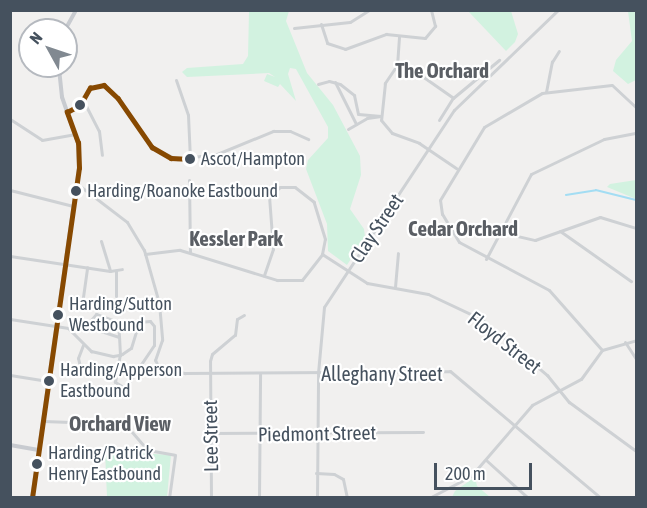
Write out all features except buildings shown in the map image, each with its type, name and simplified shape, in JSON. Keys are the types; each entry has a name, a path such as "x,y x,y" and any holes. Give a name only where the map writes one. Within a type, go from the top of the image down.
{"main road":[{"path":"32,498 79,157 75,134 64,102 61,78"},
{"path":"10,445 39,450"}],"street":[{"path":"294,28 350,22 369,10"},
{"path":"321,24 324,39 339,48 350,48 378,36 417,39 429,35 435,22 431,10"},
{"name":"Clay Street","path":"317,498 318,373 324,307 459,104 558,10"},
{"path":"399,37 397,65 385,83 381,116 392,133 429,150 456,168"},
{"path":"546,92 552,62 559,51"},
{"path":"440,120 453,98 499,60"},
{"path":"397,65 422,76 453,98"},
{"path":"176,80 188,115 190,159"},
{"path":"318,84 335,82 353,93 358,114 381,116"},
{"path":"335,82 356,124"},
{"path":"602,350 549,290 486,259 459,242 441,209 441,194 456,168 493,119 546,92 612,85 636,107"},
{"path":"67,112 83,100 92,86 107,87 152,147 168,157 190,159 217,154 273,131 290,131 308,139"},
{"path":"83,100 99,131 102,155"},
{"path":"348,129 381,116"},
{"path":"10,119 42,140 75,134"},
{"path":"486,259 521,187 537,169 604,140 636,133"},
{"path":"189,180 190,252"},
{"path":"76,183 127,222 145,254 171,250 190,252 264,275 302,280 322,254 324,228 311,198 295,187 275,188 268,200 273,249 264,275"},
{"path":"10,190 73,207"},
{"path":"500,232 535,240 600,217 636,228"},
{"path":"560,231 631,281"},
{"path":"101,241 111,271"},
{"path":"395,287 398,253"},
{"name":"Alleghany Street","path":"145,254 161,318 162,343 156,364 175,373 210,374 450,371 516,424 601,498"},
{"name":"Floyd Street","path":"322,254 367,283 437,297 481,319 547,375 569,402 636,450"},
{"path":"10,255 111,271 122,269"},
{"path":"83,297 87,267"},
{"path":"116,271 116,296"},
{"path":"10,319 71,329 83,345 98,354 120,355 134,345 140,321 153,323 154,345 125,388 114,382 120,355 119,337 118,322 103,313 93,316 97,330 119,337"},
{"path":"210,374 212,354 235,335 237,319 243,315"},
{"path":"429,498 466,480 537,400 581,378 602,350 636,339"},
{"path":"625,342 636,359"},
{"path":"81,371 78,358 83,345"},
{"name":"Lee Street","path":"210,374 211,498"},
{"path":"259,498 260,374"},
{"path":"10,375 48,381"},
{"path":"43,421 122,423 148,450 175,455 170,498"},
{"name":"Piedmont Street","path":"211,433 423,432"},
{"path":"486,460 528,498"},
{"path":"316,473 340,477 347,485 347,498"}],"green space":[{"path":"249,11 289,11 286,21 307,73 333,105 360,156 361,175 350,209 364,229 365,237 347,265 328,251 327,224 306,169 308,160 328,138 328,127 296,69 290,68 288,74 296,101 280,84 278,87 264,81 267,74 275,77 269,73 187,77 182,72 187,68 243,64 248,56"},
{"path":"468,11 511,11 518,34 515,42 506,51"},
{"path":"628,11 636,11 636,80 628,84 613,71 616,60 632,41"},
{"path":"636,180 636,199 607,187 610,184"},
{"path":"105,451 171,455 167,497 107,497"},
{"path":"475,477 477,486 490,497 452,497 455,491"}],"waterway":[{"path":"566,195 596,190 636,200"}],"transit line":[{"path":"67,112 80,105 90,88 104,85 118,98 152,147 171,158 190,159"},
{"path":"32,498 79,168 78,143 67,112"}],"place":[{"name":"Ascot/Hampton","path":"190,159"},
{"name":"Harding/Roanoke Eastbound","path":"76,191"},
{"name":"Harding/Sutton Westbound","path":"58,315"},
{"name":"Harding/Apperson Eastbound","path":"49,381"},
{"name":"Harding/Patrick Henry Eastbound","path":"37,464"}],"district":[{"name":"The Orchard","path":"442,70"},
{"name":"Cedar Orchard","path":"463,228"},
{"name":"Kessler Park","path":"236,238"},
{"name":"Orchard View","path":"120,423"}]}
